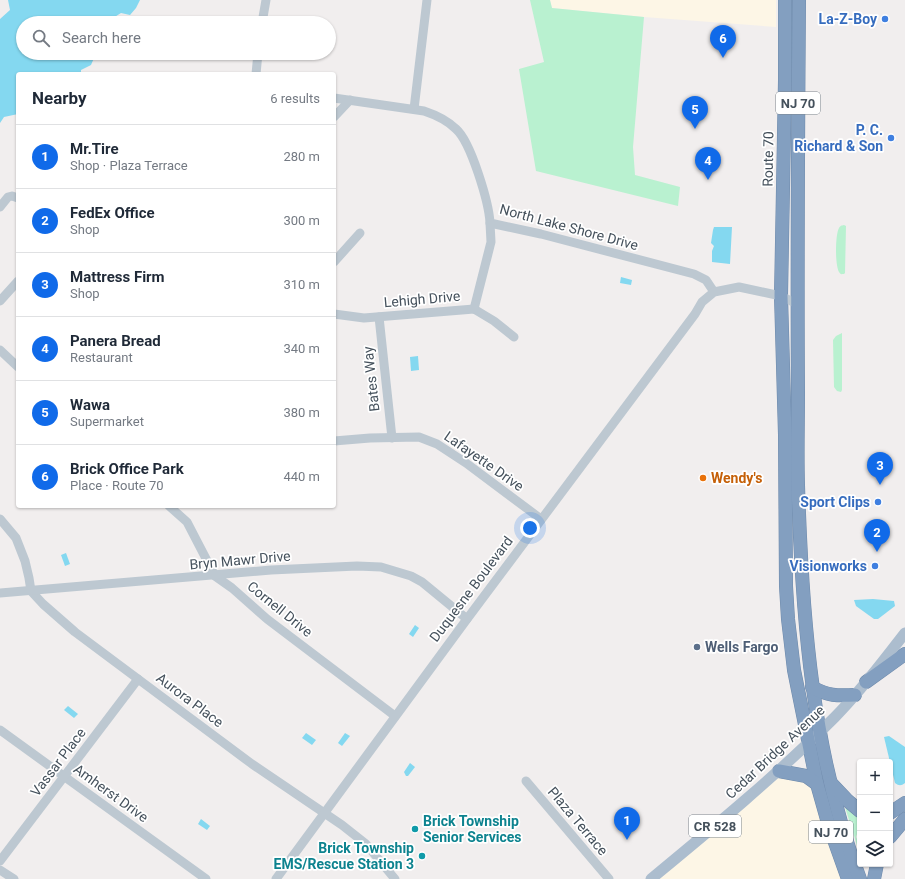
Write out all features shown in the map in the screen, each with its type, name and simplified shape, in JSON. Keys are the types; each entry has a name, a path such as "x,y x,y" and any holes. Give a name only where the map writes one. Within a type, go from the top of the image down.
{"highway":[{"name":"Route 70","path":"781,296 785,0"},
{"name":"Route 70","path":"797,304 798,0"},
{"name":"NJ 70","path":"781,296 785,435 786,586 794,670 809,742 860,879"},
{"name":"NJ 70","path":"797,304 798,484 804,604 812,687 820,731 828,823 848,879"},
{"path":"866,682 905,654"},
{"path":"812,687 831,696 855,695"},
{"path":"778,771 806,776 824,782 857,808"},
{"path":"893,811 905,803"},
{"path":"893,833 905,819"},
{"path":"874,879 876,867"}],"main road":[{"name":"Cedar Bridge Avenue","path":"651,879 738,807 809,742 855,695 905,632"}],"street":[{"path":"263,16 266,0"},
{"path":"414,109 427,0"},
{"path":"256,72 257,60"},
{"name":"North Lake Shore Drive","path":"336,98 424,110 437,115 457,129 468,145 483,188 490,214 490,224 534,233 694,274 706,280 714,292"},
{"path":"336,115 350,100"},
{"path":"0,207 8,197 16,197"},
{"name":"Lehigh Drive","path":"336,314 364,318 474,308 491,242 490,224"},
{"path":"336,260 360,233"},
{"path":"0,301 16,283"},
{"path":"714,292 739,287 781,296 797,304"},
{"name":"Duquesne Boulevard","path":"276,879 466,619 695,314 702,302 714,292"},
{"path":"474,308 494,321 514,338"},
{"name":"Bates Way","path":"379,317 392,438"},
{"path":"0,350 16,365"},
{"name":"Lafayette Drive","path":"336,442 370,438 419,437 437,444 466,463 541,519"},
{"name":"Cornell Drive","path":"171,508 187,522 215,576 232,588 267,619 395,716"},
{"name":"Aurora Place","path":"0,519 16,538 25,561 31,590 43,604 74,632 252,764 342,825 366,844 395,879"},
{"name":"Bryn Mawr Drive","path":"0,593 272,570 357,566 381,567 411,576 422,582 466,619"},
{"name":"Vassar Place","path":"0,861 138,679"},
{"name":"Amherst Drive","path":"0,730 206,879"},
{"name":"Plaza Terrace","path":"526,781 609,879"},
{"path":"0,870 14,879"}],"shaded area":[{"path":"550,0 776,0 776,27 552,8"},
{"path":"779,771 817,784 848,879 651,879"}],"green space":[{"path":"530,0 550,0 552,8 644,17 633,147 635,175 680,187 678,206 536,171 519,69 544,62"},
{"path":"844,225 846,226 845,273 840,274 836,257 836,243 839,228"},
{"path":"842,333 841,392 837,391 834,387 833,340 836,336"},
{"path":"845,807 857,814 857,845"}],"water":[{"path":"8,0 140,0 130,15 121,13 116,16 16,16 16,60 93,60 91,65 81,70 81,72 16,72 16,114 4,117 0,123 0,19 10,10"},
{"path":"714,227 732,227 730,264 712,262 712,251 714,246 711,243"},
{"path":"621,277 632,280 631,285 620,283"},
{"path":"418,356 419,370 411,371 410,357"},
{"path":"66,553 70,564 65,566 61,555"},
{"path":"873,599 894,601 895,606 878,619 874,619 856,606 854,600"},
{"path":"415,625 419,628 413,637 409,634"},
{"path":"68,706 78,714 74,718 64,710"},
{"path":"306,733 316,740 312,745 302,738"},
{"path":"345,733 350,736 342,746 338,743"},
{"path":"889,736 905,747 905,783 901,785 895,783 893,775 893,759 889,759 884,737"},
{"path":"410,763 415,767 408,776 406,776 404,772"},
{"path":"201,819 210,826 207,830 198,824"}],"place":[{"name":"La-Z-Boy","path":"885,19"},
{"name":"Brick Office Park","path":"723,58"},
{"name":"Wawa","path":"695,129"},
{"name":"P. C. Richard & Son","path":"891,138"},
{"name":"Panera Bread","path":"708,180"},
{"name":"Wendy's","path":"703,478"},
{"name":"Mattress Firm","path":"880,485"},
{"name":"Sport Clips","path":"878,502"},
{"name":"FedEx Office","path":"877,552"},
{"name":"Visionworks","path":"875,566"},
{"name":"Wells Fargo","path":"697,647"},
{"name":"Brick Township Senior Services","path":"415,829"},
{"name":"Mr.Tire","path":"627,840"},
{"name":"Brick Township EMS/Rescue Station 3","path":"422,856"}]}
